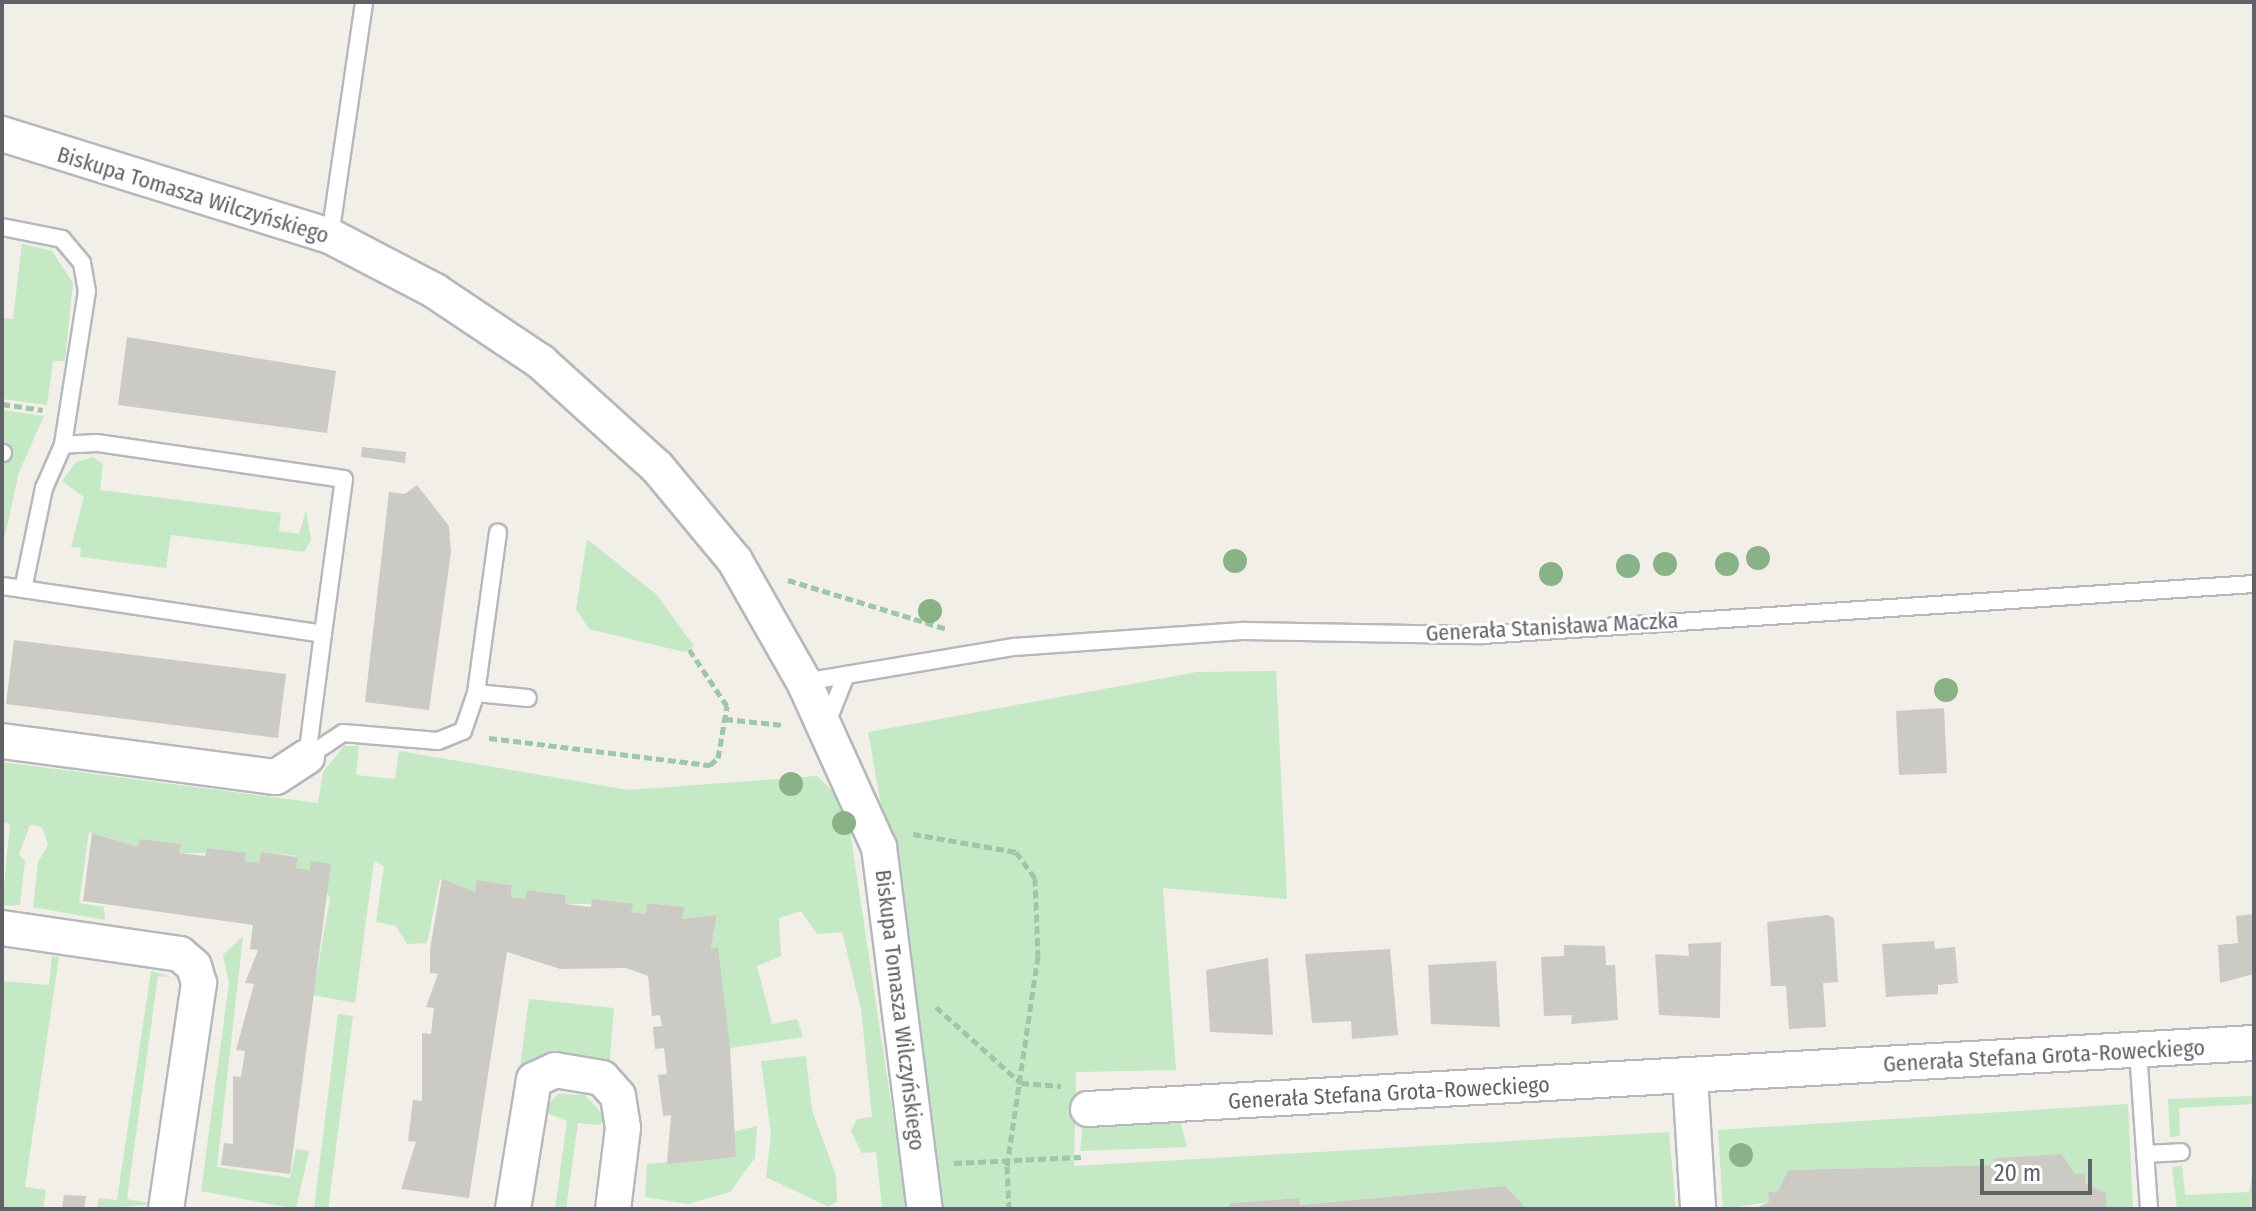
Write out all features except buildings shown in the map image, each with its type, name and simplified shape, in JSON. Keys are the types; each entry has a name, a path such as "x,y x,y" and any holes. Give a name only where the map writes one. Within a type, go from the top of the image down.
{"street":[{"name":"Biskupa Tomasza Wilczyńskiego","path":"2,134 330,236 435,291 541,362 657,467 735,561 804,682 879,847 899,975 925,1209"},
{"path":"2,741 276,777 307,757"},
{"path":"2,928 180,954 194,966 199,983 166,1209"},
{"name":"Generała Stefana Grota-Roweckiego","path":"1078,1098 1690,1077 2254,1043"},
{"path":"513,1209 534,1080 555,1070 602,1078 618,1096 623,1128 613,1209"},
{"path":"1690,1077 1698,1209"}],"lane":[{"path":"330,236 364,2"},
{"path":"2,227 62,239 82,263 87,291 63,445 44,488 23,589"},
{"path":"63,445 97,443 344,479 307,757"},
{"path":"307,757 343,733 451,736 463,731 476,693 498,532"},
{"name":"Generała Stanisława Maczka","path":"804,682 1014,647 1245,631 1482,635 2254,584"},
{"path":"2,586 323,634"},
{"path":"826,726 846,675"},
{"path":"476,693 528,698"},
{"path":"2138,1051 2149,1209"},
{"path":"2145,1154 2181,1152"}],"path":[{"path":"2,404 33,408"},
{"path":"735,561 954,631"},
{"path":"484,737 710,765 727,706 689,649"},
{"path":"725,719 826,726"},
{"path":"864,815 934,842 1016,852 1035,878 1038,956 1007,1166 1009,1209"},
{"path":"899,975 1021,1083 1078,1098"},
{"path":"917,1145 959,1166 1007,1166 1081,1157"}],"green space":[{"path":"22,244 52,251 73,283 65,361 53,361 47,405 2,399 2,318 13,319"},
{"path":"2,410 44,416 19,472 2,549"},
{"path":"93,457 103,464 100,490 281,513 279,531 299,534 306,510 311,540 304,552 171,535 166,568 80,557 81,548 71,547 84,497 62,481 76,462"},
{"path":"587,539 657,595 694,646 684,652 589,629 576,609"},
{"path":"1276,671 1287,899 1163,888 1176,1070 1076,1072 1074,1166 1669,1132 1676,1209 1527,1209 1504,1186 1300,1205 1299,1198 1231,1203 1225,1209 933,1209 891,861 868,732 1197,672"},
{"path":"344,746 359,746 356,775 395,779 399,751 629,790 817,776 846,804 907,1209 882,1209 876,1152 862,1153 851,1131 857,1119 872,1117 861,1009 842,932 817,934 801,911 779,918 781,956 757,966 772,1024 797,1019 803,1037 730,1048 711,948 717,916 682,919 683,907 648,903 646,914 631,912 632,904 565,904 566,895 527,890 525,899 511,897 512,885 476,880 475,892 440,879 427,943 407,944 396,926 376,922 384,866 374,861 355,1003 313,995 330,898 310,870 296,868 297,856 261,852 259,863 245,861 246,853 179,853 180,844 140,839 138,847 89,832 79,903 104,907 105,920 33,907 38,862 48,845 42,827 30,825 19,854 25,861 20,905 2,906 10,824 2,822 2,762 318,803 323,772"},
{"path":"243,936 217,1167 290,1178 296,1149 309,1151 296,1209 201,1191 229,983 223,955"},
{"path":"52,956 59,957 25,1187 46,1190 43,1209 2,1209 2,981 49,985"},
{"path":"151,971 172,977 158,976 127,1199 156,1204 97,1209 99,1198 117,1200"},
{"path":"529,999 614,1008 609,1068 519,1075"},
{"path":"338,1014 353,1016 328,1209 314,1209"},
{"path":"806,1056 812,1110 836,1176 837,1201 829,1207 766,1177 771,1134 761,1061"},
{"path":"558,1094 585,1095 605,1117 600,1125 578,1123 566,1209 555,1209 567,1121 542,1111"},
{"path":"2254,1096 2254,1104 2179,1108 2180,1136 2170,1137 2168,1099"},
{"path":"2128,1104 2133,1209 2107,1209 2106,1193 2085,1183 2085,1173 2075,1174 2062,1154 1994,1158 1994,1165 1788,1170 1778,1191 1768,1192 1769,1202 1723,1209 1718,1130"},
{"path":"1180,1120 1187,1147 1080,1151 1083,1126"},
{"path":"757,1126 755,1158 730,1192 688,1204 645,1197 647,1164 736,1157 733,1132"},
{"path":"2254,1164 2251,1209 2177,1209 2172,1167 2182,1165 2185,1195 2249,1192"}]}
